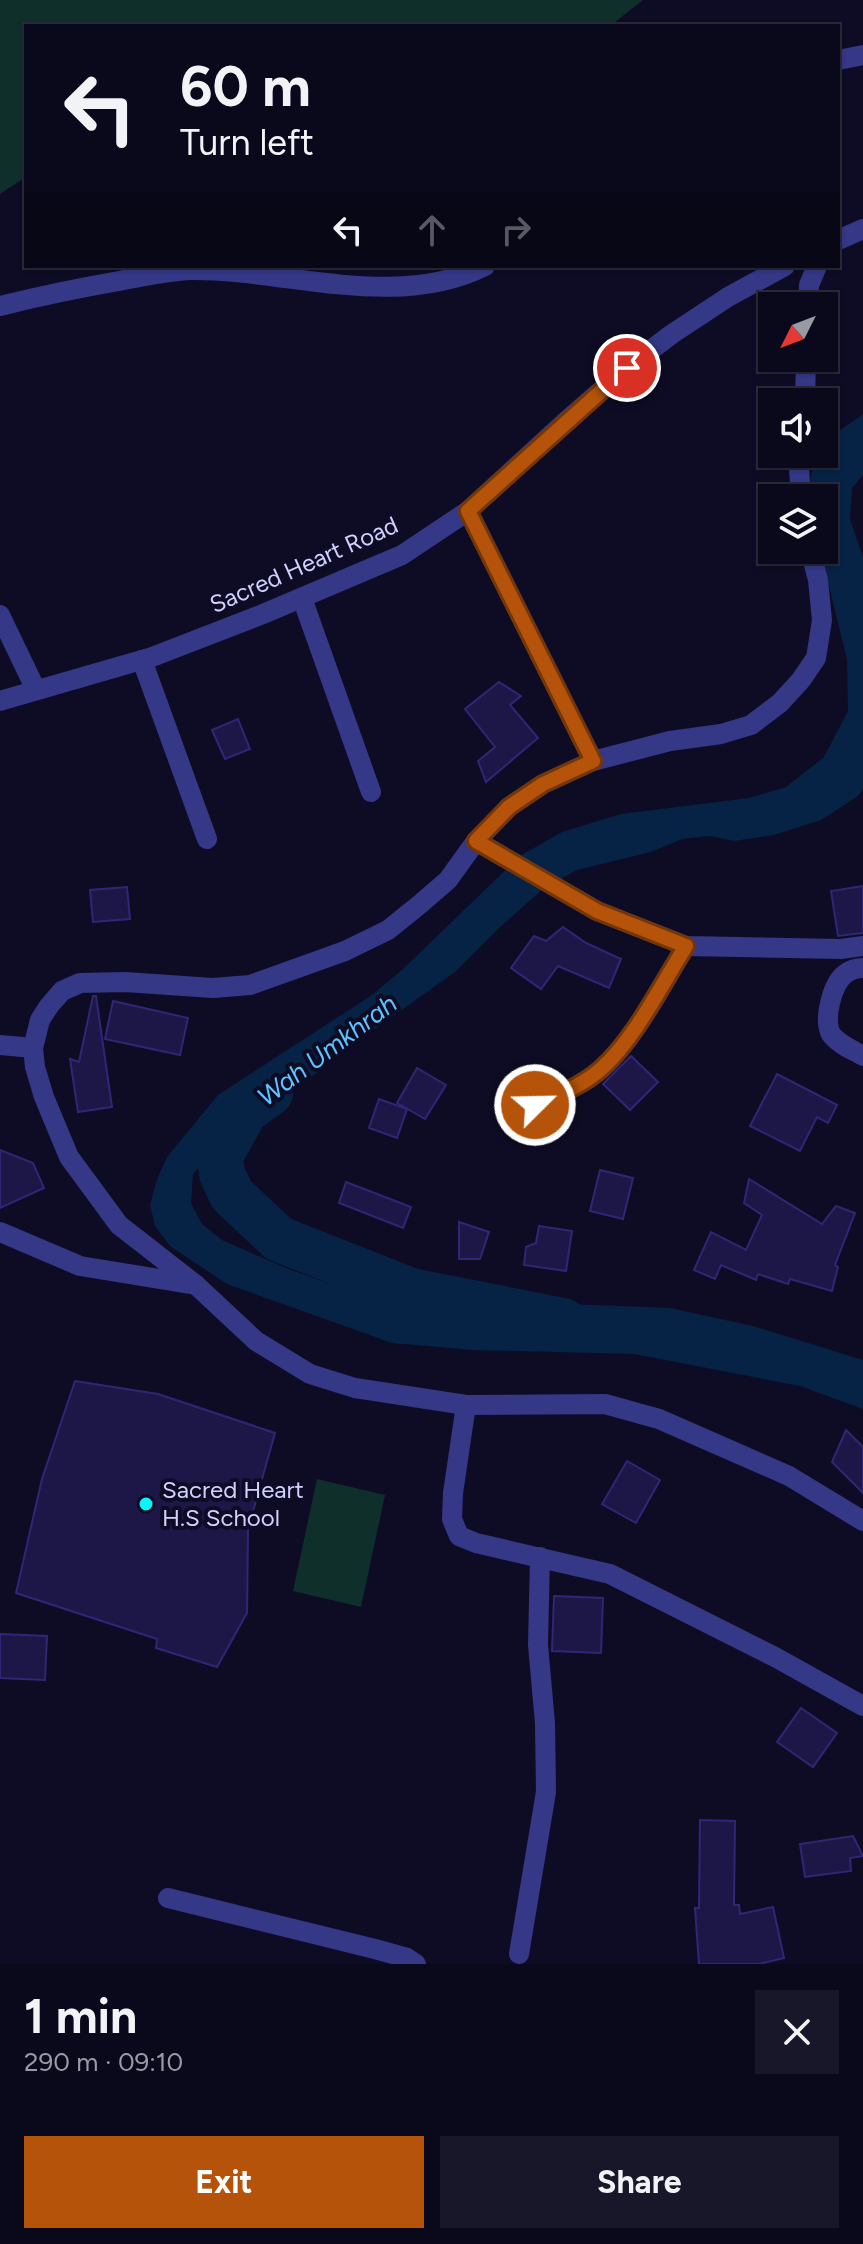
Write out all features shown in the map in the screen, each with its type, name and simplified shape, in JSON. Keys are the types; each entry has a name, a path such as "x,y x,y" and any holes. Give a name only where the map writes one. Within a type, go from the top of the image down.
{"street":[{"path":"840,60 863,55"},
{"path":"840,239 863,229"},
{"path":"0,306 161,272 243,271 328,285 397,286 446,280 479,268"},
{"name":"Sacred Heart Road","path":"0,701 142,660 302,598 402,555 468,511 627,368 717,305 782,268"},
{"path":"809,292 816,268"},
{"path":"468,511 593,761"},
{"path":"814,564 822,620 816,658 780,703 751,725 593,761 543,784 509,807 476,841 448,880 419,905 388,930 345,951 250,985 213,988 125,982 80,983 62,991 40,1020 33,1048 44,1097 69,1157 119,1225 196,1285 256,1341 310,1374 355,1388 466,1405 605,1404 659,1419 789,1476 863,1521"},
{"path":"302,598 371,792"},
{"path":"0,615 36,690"},
{"path":"142,660 207,839"},
{"path":"476,841 597,911 686,946 841,949 863,946"},
{"path":"535,1105 572,1088 600,1070 620,1048 686,946"},
{"path":"863,968 845,974 838,983 827,1020 837,1040 863,1056"},
{"path":"0,1045 33,1048"},
{"path":"0,1232 80,1266 196,1285"},
{"path":"466,1405 453,1493 452,1519 459,1536 476,1543 610,1574 775,1657 863,1706"},
{"path":"519,1954 546,1792 545,1723 538,1645 540,1557"},
{"path":"168,1898 375,1949 407,1958 416,1964"}],"green space":[{"path":"0,0 643,0 613,24 24,24 24,178 0,194"},
{"path":"317,1479 385,1495 361,1607 293,1591"}],"water":[{"path":"863,414 863,475 852,488 850,519 863,557 863,789 858,796 821,820 774,835 734,841 710,836 682,839 651,852 577,870 544,888 455,972 343,1052 207,1158 193,1174 191,1203 202,1224 222,1240 286,1268 396,1307 506,1309 570,1304 670,1308 753,1326 863,1360 863,1409 800,1386 634,1354 473,1350 392,1343 227,1284 170,1246 155,1226 150,1205 156,1182 167,1157 218,1095 372,995 520,856 562,832 621,814 749,798 786,787 824,757 848,711 847,659 823,564 838,564 838,484 810,484 813,468 838,468 838,432"}],"building":[{"path":"499,682 521,696 510,705 538,738 486,782 478,761 495,747 465,709"},
{"path":"238,719 250,749 225,759 212,730"},
{"path":"863,886 863,933 838,936 831,891"},
{"path":"127,887 130,919 93,922 90,890"},
{"path":"563,927 586,943 621,959 609,988 558,966 541,989 511,968 534,936 546,941"},
{"path":"93,996 96,996 112,1107 78,1112 70,1059 79,1062"},
{"path":"113,1001 188,1018 180,1055 105,1039"},
{"path":"631,1056 658,1082 630,1110 603,1084"},
{"path":"417,1068 446,1085 425,1119 397,1103"},
{"path":"777,1074 837,1105 828,1123 817,1117 800,1151 750,1126"},
{"path":"379,1099 407,1109 397,1138 369,1128"},
{"path":"0,1150 33,1163 44,1188 0,1208"},
{"path":"600,1170 633,1178 623,1219 590,1211"},
{"path":"749,1179 822,1224 836,1206 855,1213 835,1265 838,1267 832,1291 790,1279 788,1284 758,1274 756,1280 721,1265 715,1279 694,1270 711,1232 746,1250 762,1215 744,1203"},
{"path":"346,1182 411,1207 403,1228 339,1203"},
{"path":"459,1222 489,1232 480,1259 459,1259"},
{"path":"539,1226 572,1231 566,1271 524,1265 526,1247 536,1243"},
{"name":"Sacred Heart H.S School","path":"75,1381 158,1394 275,1433 248,1529 247,1613 217,1667 156,1648 157,1639 16,1593 42,1479"},
{"path":"846,1430 863,1447 863,1493 832,1462"},
{"path":"627,1461 660,1480 636,1523 602,1504"},
{"path":"554,1596 603,1598 601,1653 552,1651"},
{"path":"0,1634 47,1636 45,1680 0,1678"},
{"path":"801,1708 837,1733 813,1767 777,1742"},
{"path":"700,1820 735,1821 734,1905 739,1905 740,1914 773,1907 784,1958 759,1964 699,1964 695,1908 699,1908"},
{"path":"853,1836 863,1856 850,1858 851,1871 805,1877 800,1844"}],"waterway":[{"name":"Wah Umkhrah","path":"270,1093 245,1111 220,1156 222,1174 232,1195 279,1239 411,1291 563,1321"}],"place":[{"name":"Sacred Heart H.S School","path":"146,1504"}],"route":[{"path":"535,1105 572,1088 600,1070 620,1048 686,946 597,911 476,841 509,807 543,784 593,761 468,511 627,368"}]}
